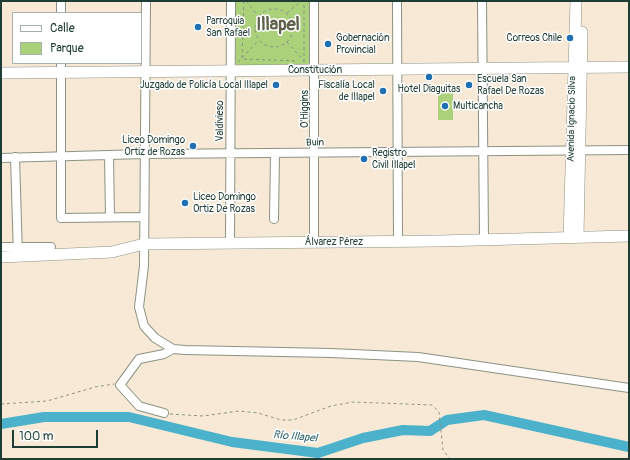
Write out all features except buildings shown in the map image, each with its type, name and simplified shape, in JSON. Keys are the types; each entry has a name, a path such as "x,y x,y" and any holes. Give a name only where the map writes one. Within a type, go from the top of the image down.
{"main road":[{"name":"Avenida Ignacio Silva","path":"574,237 577,67 576,1"},
{"name":"Avenida Ignacio Silva","path":"577,67 583,1"},
{"name":"Constitución","path":"1,73 61,68 147,72 629,67"},
{"name":"Álvarez Pérez","path":"1,256 18,252 39,251 112,252 144,244 230,242 398,242 629,236"}],"street":[{"path":"61,1 61,12"},
{"path":"146,1 147,72 144,244 139,314 144,326 161,342 173,348 196,351 331,353 418,357 629,388"},
{"name":"Valdivieso","path":"230,242 231,1"},
{"name":"O'Higgins","path":"314,1 314,242"},
{"path":"397,1 398,242"},
{"path":"482,1 484,240"},
{"path":"61,68 61,218 144,216"},
{"name":"Buin","path":"1,158 145,154 629,150"},
{"path":"274,218 275,153"},
{"path":"110,155 110,217"},
{"path":"15,158 18,252"},
{"name":"Álvarez Pérez","path":"1,247 18,252"},
{"name":"Álvarez Pérez","path":"39,251 51,247"},
{"path":"164,413 139,406 120,385 139,359 164,354 173,348"}],"path":[{"path":"242,59 245,1"},
{"path":"245,1 258,16"},
{"path":"287,14 301,1"},
{"path":"304,1 302,29 304,62"},
{"path":"269,9 281,10 287,14 293,24 291,36 287,42 282,45 269,46 259,40 255,28 258,16 269,9"},
{"path":"230,71 259,40"},
{"path":"287,42 304,62"},
{"path":"242,59 304,62"},
{"path":"1,404 46,401 95,387 109,384 120,385"},
{"path":"164,413 187,416 203,416 239,411 281,420 293,420 331,406 354,402 432,405 439,412 443,450 450,459"}],"green space":[{"path":"234,1 310,1 311,61 306,66 242,68 236,64"},
{"name":"Multicancha","path":"438,93 453,93 453,120 438,120"}],"waterway":[{"name":"Río Illapel","path":"1,424 44,417 129,417 232,442 318,453 363,438 403,430 430,431 447,420 484,415 629,447"}],"place":[{"name":"Parroquia San Rafael","path":"198,27"},
{"name":"Correos Chile","path":"570,38"},
{"name":"Gobernación Provincial","path":"328,44"},
{"name":"Hotel Diaguitas","path":"429,77"},
{"name":"Juzgado de Policía Local Illapel","path":"276,85"},
{"name":"Escuela San Rafael De Rozas","path":"469,85"},
{"name":"Fiscalía Local de Illapel","path":"383,91"},
{"name":"Multicancha","path":"445,106"},
{"name":"Liceo Domingo Ortiz de Rozas","path":"193,146"},
{"name":"Registro Civil Illapel","path":"364,159"},
{"name":"Liceo Domingo Ortiz De Rozas","path":"185,203"}],"district":[{"name":"Illapel","path":"278,25"}]}
